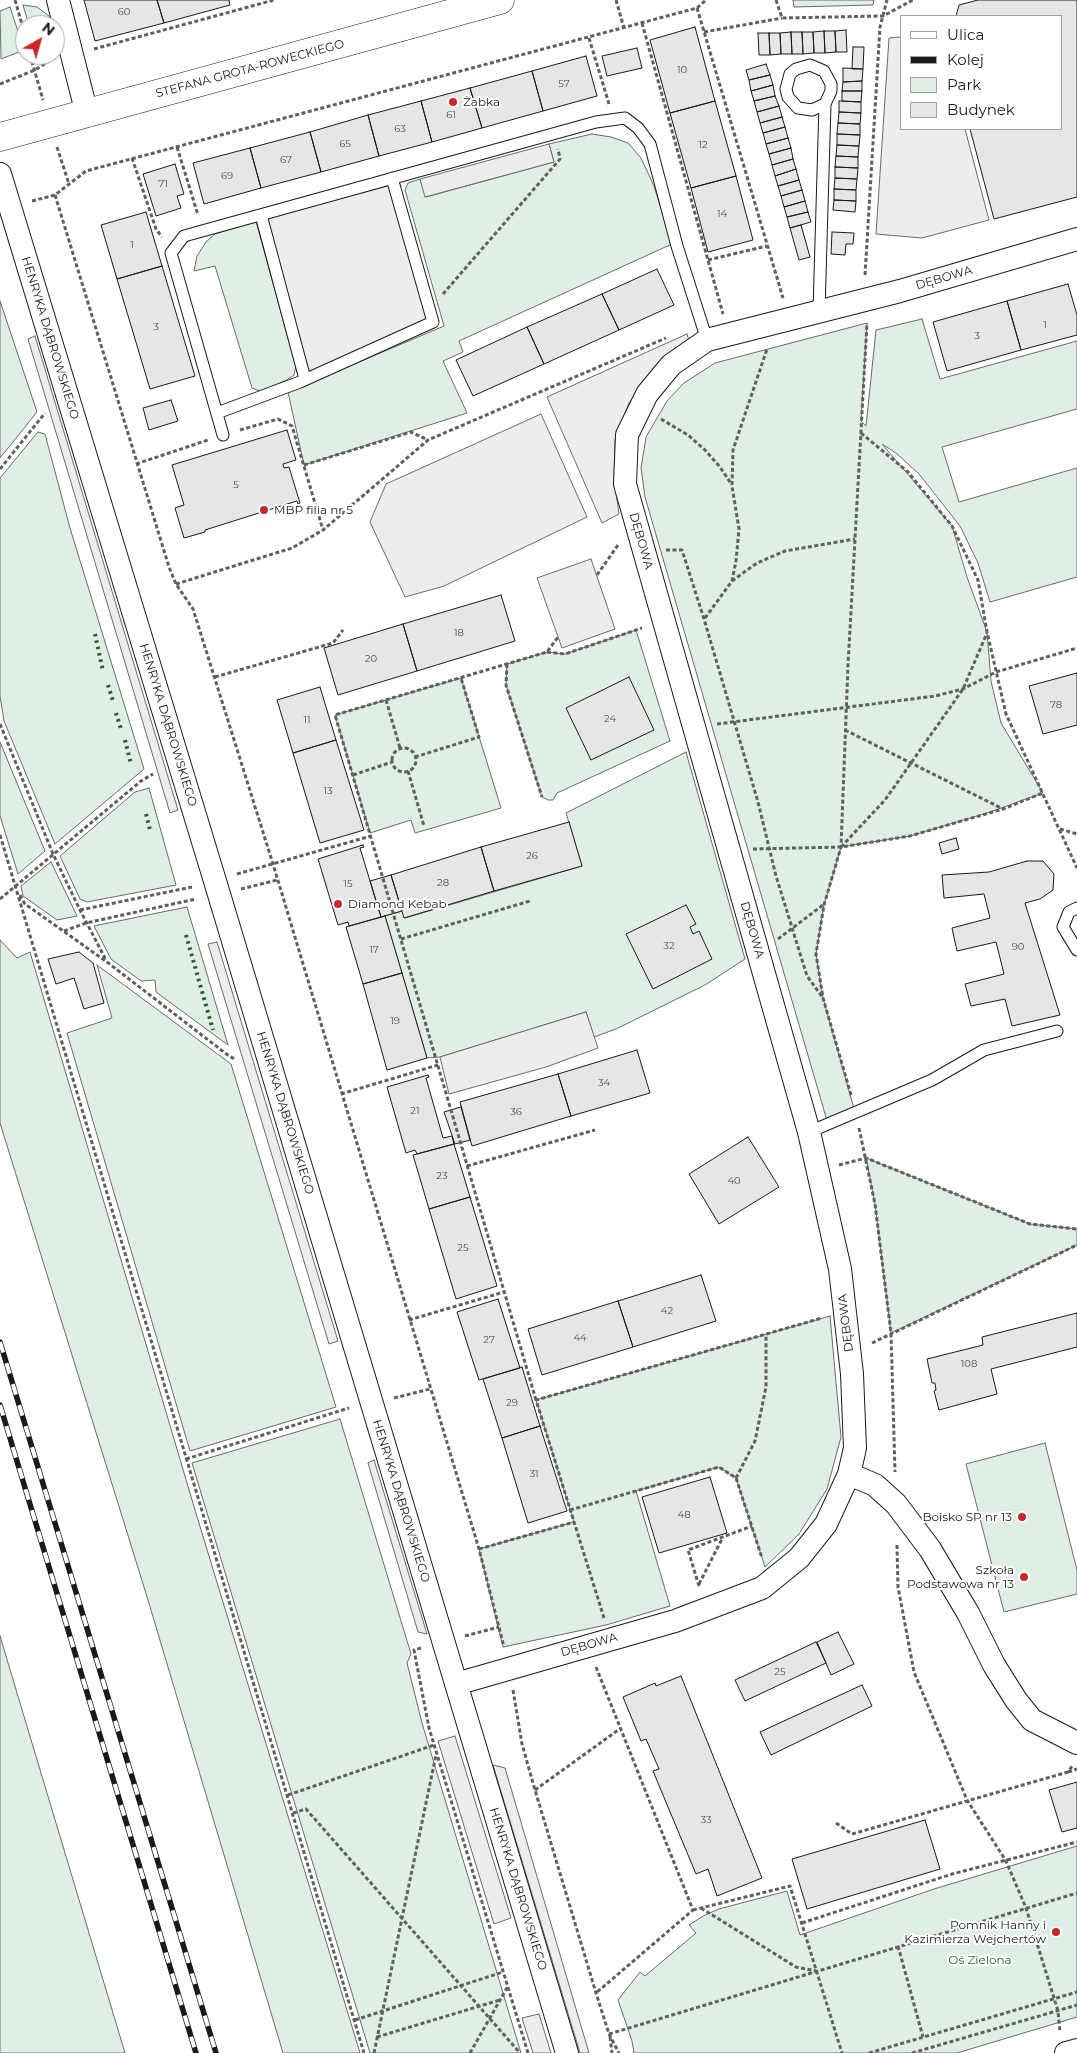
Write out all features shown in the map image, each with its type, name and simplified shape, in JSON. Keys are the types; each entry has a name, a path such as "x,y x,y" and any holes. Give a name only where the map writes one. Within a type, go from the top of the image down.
{"street":[{"path":"58,0 87,114"},
{"name":"STEFANA GROTA-ROWECKIEGO","path":"0,137 500,0"},
{"name":"HENRYKA DĄBROWSKIEGO","path":"0,174 567,2053"},
{"name":"DĘBOWA","path":"456,1684 506,1658 675,1621 762,1588 799,1558 826,1524 849,1474 855,1448 853,1392 840,1269 818,1128 625,484 626,435 647,394 671,365 705,333 819,311 900,291 1077,239"},
{"path":"849,1474 875,1485 896,1504 930,1549 968,1613 994,1665 1016,1700 1032,1720 1077,1743"},
{"path":"1063,2044 1077,2050"}],"lane":[{"path":"819,311 825,104 831,91 831,84 824,71 818,67 803,66 790,74 787,82 788,97 798,108 812,110 825,104"},
{"path":"223,435 171,253 184,236 596,122 625,118 638,128 650,144 677,246 705,333"},
{"path":"217,413 305,379 432,322 392,178"},
{"path":"261,215 305,379"},
{"path":"1077,908 1069,912 1063,927 1077,950"},
{"path":"818,1128 932,1080 984,1050 1057,1030"}],"path":[{"path":"15,0 19,15"},
{"path":"0,84 34,70 48,61 274,0"},
{"path":"616,0 624,28"},
{"path":"612,2053 609,2034 522,1744 506,1658 479,1549 215,677 193,609 176,584 169,567 55,195 86,171 589,38 697,8 706,0"},
{"path":"776,0 782,18"},
{"path":"865,278 880,27 887,0"},
{"path":"704,32 782,18 883,16 913,0"},
{"path":"697,8 784,302"},
{"path":"642,23 725,319"},
{"path":"589,38 614,119"},
{"path":"33,65 34,70"},
{"path":"426,301 442,296 560,159 554,134"},
{"path":"177,147 203,231"},
{"path":"132,158 156,229 173,250"},
{"path":"708,260 767,246"},
{"path":"858,326 877,320"},
{"path":"867,323 846,708 841,847 824,905 816,954 823,998 855,1112 875,1204 891,1333 898,1587 914,1672 967,1800 1006,1862 1026,1908 1058,2011 1063,2044"},
{"path":"176,584 292,548 323,530 428,440 686,329 705,333"},
{"path":"760,351 775,347"},
{"path":"732,581 739,529 732,486 733,450 747,402 767,349"},
{"path":"0,469 45,413"},
{"path":"658,417 688,435 705,450 732,486"},
{"path":"136,464 278,419 292,426 323,530"},
{"path":"304,465 411,432 428,440"},
{"path":"861,433 908,472 952,526 978,580 987,632 1006,714 1077,868"},
{"path":"704,619 732,581 757,563 785,551 855,539"},
{"path":"597,576 621,541 624,550"},
{"path":"659,550 682,550 734,722 792,929 807,976 823,998"},
{"path":"606,1625 536,1400 335,715 547,652 565,654 648,626"},
{"path":"215,677 333,643 343,630"},
{"path":"841,847 884,800 963,689 987,632"},
{"path":"547,652 558,637"},
{"path":"711,724 935,696 963,689 996,672 1077,648"},
{"path":"507,664 506,685 542,797"},
{"path":"415,757 479,737 461,678"},
{"path":"386,700 400,748"},
{"path":"0,724 53,854 107,962"},
{"path":"845,730 1003,809"},
{"path":"400,748 408,748 415,757 414,766 408,771 400,771 392,762 394,752 400,748"},
{"path":"353,775 392,762"},
{"path":"408,771 424,826"},
{"path":"0,899 141,781 153,774"},
{"path":"748,849 841,847 910,836 1003,809 1043,793"},
{"path":"1060,829 1077,834"},
{"path":"0,835 364,2053"},
{"path":"80,910 187,888 217,888 273,864 370,836"},
{"path":"64,931 86,923 217,888 277,880"},
{"path":"16,887 25,904 107,962 235,1059"},
{"path":"401,939 530,901"},
{"path":"772,933 775,942 824,905"},
{"path":"341,1094 438,1065"},
{"path":"818,1128 837,1166 866,1158 1030,1224 1077,1229"},
{"path":"467,1166 595,1130"},
{"path":"868,1335 869,1344 1077,1246"},
{"path":"409,1320 504,1292"},
{"path":"536,1400 830,1316"},
{"path":"736,1478 755,1441 766,1387 766,1334"},
{"path":"186,1459 341,1410 430,1388"},
{"path":"570,1510 719,1467 736,1478 765,1567"},
{"path":"479,1549 574,1522"},
{"path":"700,1591 688,1550 752,1526"},
{"path":"699,1585 723,1537"},
{"path":"506,1658 513,1645"},
{"path":"414,1650 436,1753 528,2053"},
{"path":"596,1667 693,1910"},
{"path":"535,1790 621,1728"},
{"path":"288,1795 434,1745"},
{"path":"374,2053 436,1753"},
{"path":"1068,1772 1077,1760"},
{"path":"836,1824 852,1834 1077,1769"},
{"path":"293,1813 306,1809 520,2053"},
{"path":"802,1924 952,1874 1006,1862 1077,1842"},
{"path":"596,1993 693,1910 790,1886 842,2053"},
{"path":"609,2034 1077,1892"},
{"path":"701,1908 796,1967 817,1971"},
{"path":"898,1946 922,2038"},
{"path":"355,2020 503,1972"},
{"path":"470,2053 508,1986"},
{"path":"869,2053 1077,1992"},
{"path":"377,2037 500,2000"},
{"path":"912,2053 1077,2005"},
{"path":"609,2034 619,2053"}],"green space":[{"path":"793,0 874,0 873,5 794,7"},
{"path":"23,5 37,7 48,15 26,15"},
{"path":"10,7 15,22 15,54 1,59 0,11"},
{"path":"592,134 611,137 628,143 641,158 654,186 672,244 459,341 463,352 443,361 467,413 304,465 288,392 444,326 405,190 408,183 420,179 426,197 554,162 549,144"},
{"path":"256,221 296,366 294,375 287,380 260,391 252,388 215,266 194,271 197,256 206,242 215,234"},
{"path":"0,301 37,412 0,458"},
{"path":"922,319 940,379 1077,341 1077,409 942,447 959,502 1077,468 1077,577 990,602 978,563 960,526 919,474 896,453 882,444 952,526 967,577 987,632 991,681 1001,723 1043,793 987,813 910,836 841,847 824,905 816,954 823,998 855,1112 828,1124 645,497 641,468 646,437 667,401 684,383 715,363 867,323 861,421 866,426 876,330"},
{"path":"38,432 45,434 70,528 144,769 55,844 4,721 0,696 0,478"},
{"path":"636,630 670,741 557,793 553,800 542,797 506,685 507,664 547,652 565,654"},
{"path":"461,678 501,808 415,833 411,820 370,833 335,715"},
{"path":"0,742 45,851 18,874 0,816"},
{"path":"686,752 745,959 705,985 616,1029 594,1037 586,1012 440,1057 427,1058 385,916 402,911 405,918 582,866 566,813"},
{"path":"149,788 176,885 87,902 80,899 60,856 135,792"},
{"path":"51,862 77,916 57,920 23,896 21,886"},
{"path":"187,907 228,1045 156,992 155,980 141,981 111,959 94,926"},
{"path":"0,940 17,958 30,952 195,1510 360,2053 283,2053 148,1600 0,1123"},
{"path":"97,965 231,1064 336,1407 190,1451 67,1033 112,1018"},
{"path":"866,1158 1030,1224 1077,1229 1077,1245 891,1333 875,1204"},
{"path":"830,1316 841,1437 827,1489 799,1534 765,1567 736,1478 719,1467 636,1491 670,1606 606,1625 503,1647 479,1549 574,1522 536,1400"},
{"path":"340,1419 411,1654 407,1663 422,1723 521,2053 370,2053 192,1463"},
{"name":"Boisko SP nr 13","path":"1045,1443 1077,1570 1077,1594 1004,1612 966,1464"},
{"path":"0,1636 14,1683 125,2053 0,2053"},
{"name":"Oś Zielona","path":"1077,1846 1077,2017 957,2053 634,2053 632,2041 618,2000 640,1972 645,1976 696,1933 689,1925 705,1915 719,1909 787,1891 800,1935 934,1889"}],"shaded area":[{"path":"900,37 900,130 965,130 989,220 922,238 876,234 889,38"},
{"path":"549,144 554,162 425,197 420,179"},
{"path":"394,184 433,322 300,382 256,221"},
{"path":"687,334 690,345 650,374 629,403 615,440 614,478 619,514 602,523 547,397"},
{"path":"35,336 178,810 170,813 28,339"},
{"path":"541,414 587,517 444,586 405,597 370,522 386,484"},
{"path":"591,559 615,629 562,648 537,578"},
{"path":"217,942 338,1341 329,1344 208,944"},
{"path":"586,1012 598,1048 546,1067 449,1094 440,1057"},
{"path":"374,1460 427,1634 418,1632 368,1463"},
{"path":"455,1736 511,1918 494,1924 438,1741"},
{"path":"493,1765 505,1768 589,2053 580,2053"},
{"path":"539,2014 551,2053 533,2053 522,2018"}],"building":[{"path":"84,0 157,0 164,23 95,41"},
{"path":"157,0 229,0 230,5 164,23"},
{"path":"978,0 1077,0 1077,197 994,219 970,130 1062,130 1062,15 956,15 959,5"},
{"path":"695,27 715,101 670,113 650,40"},
{"path":"846,30 847,52 836,52 835,31"},
{"path":"824,31 825,53 814,53 813,32"},
{"path":"824,31 835,31 836,52 825,53"},
{"path":"791,32 802,32 803,54 792,54"},
{"path":"791,32 792,54 781,54 780,33"},
{"path":"802,32 813,32 814,53 803,54"},
{"path":"758,33 769,33 770,55 759,55"},
{"path":"769,33 780,33 781,54 770,55"},
{"path":"853,47 864,47 863,69 852,69"},
{"path":"637,48 642,68 607,76 602,56"},
{"path":"586,56 597,96 543,111 532,71"},
{"path":"766,64 770,75 749,80 746,70"},
{"path":"843,68 863,69 862,81 843,82"},
{"path":"532,71 543,111 482,128 470,88"},
{"path":"770,75 773,85 751,91 749,80"},
{"path":"862,81 862,91 842,91 843,82"},
{"path":"773,85 775,96 754,101 751,91"},
{"path":"470,88 482,128 432,142 421,101"},
{"path":"842,91 862,91 861,102 842,101"},
{"path":"775,96 779,106 757,112 754,101"},
{"path":"421,101 432,142 379,156 368,115"},
{"path":"715,101 736,176 691,188 670,113"},
{"path":"839,101 861,102 861,113 839,112"},
{"path":"779,106 782,117 760,123 757,112"},
{"path":"839,112 861,113 860,124 838,123"},
{"path":"368,115 379,156 321,172 310,132"},
{"path":"782,117 785,127 763,133 760,123"},
{"path":"838,123 860,124 860,135 837,134"},
{"path":"785,127 788,138 766,144 763,133"},
{"path":"310,132 321,172 261,188 250,148"},
{"path":"837,134 860,135 859,146 837,145"},
{"path":"788,138 791,148 769,154 766,144"},
{"path":"837,145 859,146 858,157 836,156"},
{"path":"250,148 261,188 204,204 193,163"},
{"path":"791,148 793,159 772,165 769,154"},
{"path":"836,156 858,157 858,168 835,167"},
{"path":"793,159 796,169 775,176 772,165"},
{"path":"175,164 184,194 177,196 181,208 156,216 143,174"},
{"path":"835,167 858,168 857,179 835,178"},
{"path":"796,169 799,180 778,186 775,176"},
{"path":"736,176 753,240 708,252 691,188"},
{"path":"835,178 857,179 856,190 834,189"},
{"path":"799,180 802,190 781,196 778,186"},
{"path":"834,189 856,190 856,201 834,200"},
{"path":"802,190 805,201 784,207 781,196"},
{"path":"834,200 856,201 855,212 833,210"},
{"path":"805,201 808,212 787,217 784,207"},
{"path":"146,212 162,266 117,279 101,225"},
{"path":"808,212 811,222 790,228 787,217"},
{"path":"801,225 810,257 799,260 790,228"},
{"path":"832,232 854,233 853,244 846,244 845,255 831,254"},
{"path":"162,266 195,376 150,389 117,279"},
{"path":"657,269 674,305 619,330 602,294"},
{"path":"1068,284 1077,315 1077,335 1021,350 1007,301"},
{"path":"602,294 619,330 544,364 527,327"},
{"path":"1007,301 1021,350 947,371 933,322"},
{"path":"527,327 544,364 473,396 456,360"},
{"path":"171,400 178,421 149,430 143,408"},
{"path":"287,430 296,460 283,464 284,468 289,467 300,503 298,504 297,501 184,538 175,508 184,505 172,465"},
{"path":"501,595 515,641 417,671 403,624"},
{"path":"403,624 417,671 338,695 324,648"},
{"path":"1077,673 1077,725 1043,734 1029,686"},
{"path":"629,677 654,730 591,760 566,708"},
{"path":"320,687 336,740 293,753 277,700"},
{"path":"336,740 364,830 320,843 293,753"},
{"path":"569,822 582,866 494,891 481,847"},
{"path":"956,838 959,849 942,854 939,843"},
{"path":"363,845 364,847 360,848 381,917 349,926 348,922 338,925 318,859"},
{"path":"481,847 494,891 404,918 391,875"},
{"path":"1027,861 1043,861 1054,874 1053,890 1040,899 1025,903 1060,1015 1012,1026 1005,999 971,1006 965,984 1004,974 996,942 957,951 952,928 990,918 984,894 944,898 942,875 989,872"},
{"path":"391,875 402,911 381,917 370,881"},
{"path":"686,905 696,924 690,927 693,934 699,931 712,959 653,989 626,934"},
{"path":"385,916 402,973 363,984 346,927"},
{"path":"79,952 93,963 104,1003 84,1009 74,978 56,984 48,959"},
{"path":"402,973 427,1058 387,1070 363,984"},
{"path":"637,1050 650,1093 571,1116 558,1074"},
{"path":"558,1074 571,1116 472,1146 460,1102"},
{"path":"428,1075 429,1077 426,1078 443,1138 452,1136 454,1144 417,1154 415,1150 406,1153 387,1087"},
{"path":"461,1107 470,1140 455,1144 444,1112"},
{"path":"748,1137 779,1187 719,1224 689,1174"},
{"path":"454,1144 470,1197 429,1209 413,1155"},
{"path":"470,1197 497,1286 456,1299 429,1209"},
{"path":"701,1275 716,1321 633,1347 618,1301"},
{"path":"498,1299 520,1368 479,1380 457,1312"},
{"path":"618,1301 633,1347 542,1375 528,1329"},
{"path":"1077,1313 1077,1347 991,1369 997,1394 939,1410 934,1391 936,1390 935,1383 932,1383 927,1359 983,1345 982,1337"},
{"path":"522,1367 540,1426 502,1438 483,1379"},
{"path":"540,1426 567,1511 528,1523 502,1438"},
{"path":"710,1477 727,1533 659,1553 642,1497"},
{"path":"838,1632 854,1664 831,1675 817,1642"},
{"path":"816,1642 826,1663 745,1701 735,1680"},
{"path":"681,1676 762,1878 717,1896 708,1869 696,1874 653,1771 659,1769 646,1739 641,1741 623,1697 655,1683 656,1686"},
{"path":"862,1685 872,1706 771,1755 760,1732"},
{"path":"1077,1782 1077,1828 1062,1832 1049,1790"},
{"path":"925,1820 940,1869 807,1909 792,1859"}],"railway":[{"path":"0,1342 216,2053"},
{"path":"0,1405 196,2053"}],"hedge":[{"path":"95,634 103,671"},
{"path":"108,685 113,701"},
{"path":"116,713 121,729"},
{"path":"125,740 131,764"},
{"path":"146,814 150,830"},
{"path":"186,935 213,1030"}],"place":[{"name":"Żabka","path":"453,102"},
{"name":"MBP filia nr 5","path":"264,510"},
{"name":"Diamond Kebab","path":"338,904"},
{"name":"Boisko SP nr 13","path":"1022,1517"},
{"name":"Szkoła Podstawowa nr 13","path":"1024,1577"},
{"name":"Pomnik Hanny i Kazimierza Wejchertów","path":"1056,1932"}]}
